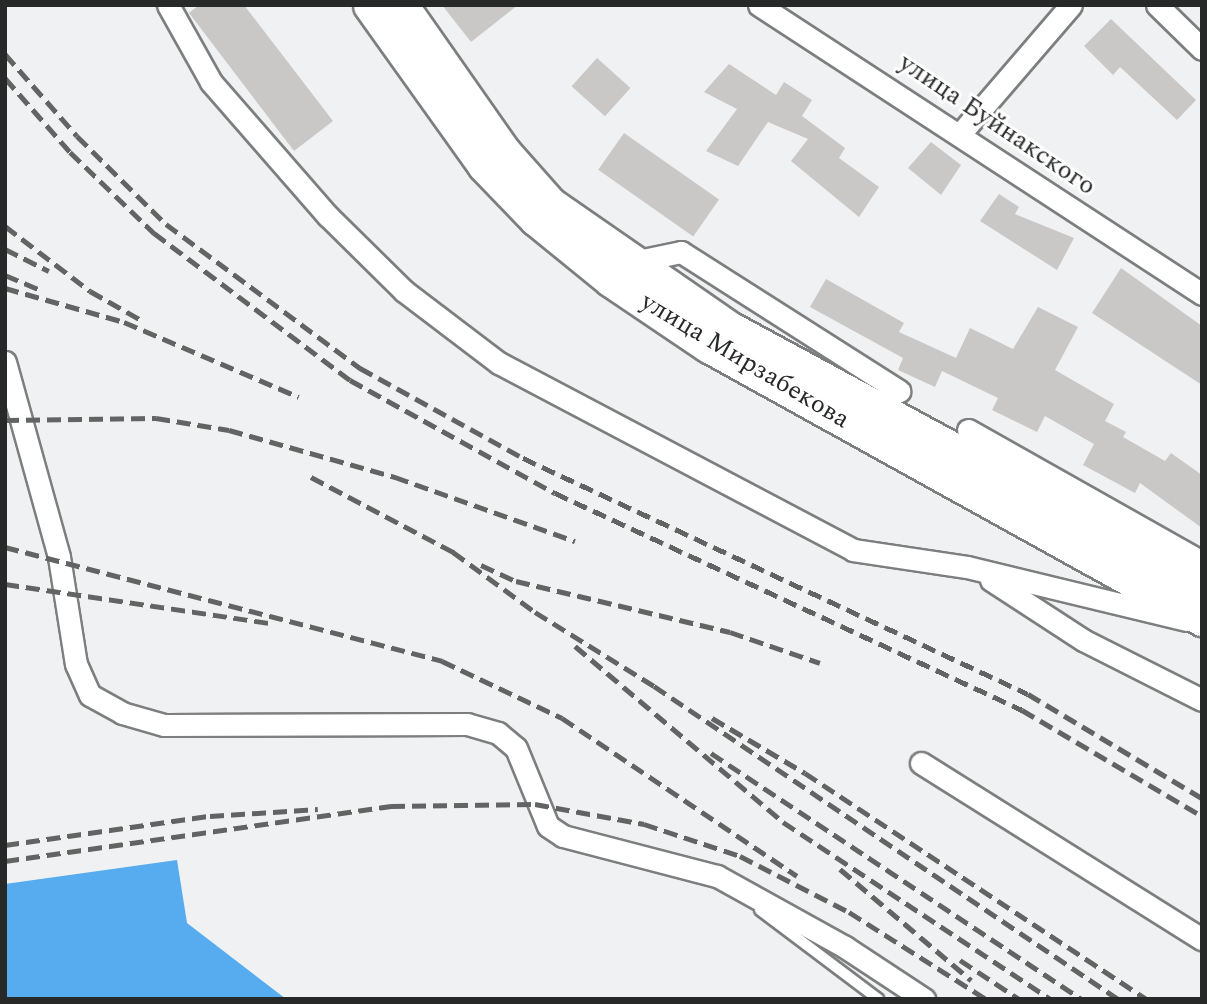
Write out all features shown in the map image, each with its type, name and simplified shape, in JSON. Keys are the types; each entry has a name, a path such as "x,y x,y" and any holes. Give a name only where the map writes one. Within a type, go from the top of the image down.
{"main road":[{"name":"улица Мирзабекова","path":"370,5 484,165 536,219 611,280 709,346 1202,622"},
{"name":"улица Мирзабекова","path":"401,5 504,152 541,193 633,262 729,328 1202,584"}],"street":[{"path":"168,5 211,82 328,216 404,292 499,363 853,550 967,567 1202,622"},
{"name":"улица Буйнакского","path":"759,5 1202,293"},
{"path":"960,134 1072,5"},
{"path":"1157,5 1202,49"},
{"path":"633,262 681,252 899,391"},
{"path":"5,362 59,557 76,664 90,695 122,712 164,725 477,727 498,733 516,748 530,773 535,804 548,826 563,836 717,876 845,947 924,999"},
{"path":"968,430 1202,562"},
{"path":"967,567 1083,640 1202,700"},
{"path":"921,763 1202,939"}],"lane":[{"path":"717,876 878,999"}],"water":[{"path":"177,860 187,923 286,999 5,999 5,884"}],"building":[{"path":"199,5 244,5 333,121 294,151 189,13"},
{"path":"442,5 518,5 471,42"},
{"path":"1111,19 1196,100 1177,120 1120,67 1113,75 1084,46"},
{"path":"597,58 630,88 605,116 572,86"},
{"path":"729,64 776,95 784,82 812,100 802,116 845,148 839,158 879,187 859,217 791,161 808,139 768,122 738,166 706,151 737,109 704,92"},
{"path":"624,133 719,200 693,236 598,170"},
{"path":"931,142 961,165 941,195 908,168"},
{"path":"999,194 1019,207 1015,214 1074,238 1057,270 980,221"},
{"path":"1121,268 1202,326 1202,385 1092,313"},
{"path":"826,279 904,323 899,332 956,358 970,328 1013,349 1038,307 1078,327 1055,370 1114,404 1105,421 1126,432 1123,437 1165,461 1171,453 1202,475 1202,528 1140,483 1135,493 1083,465 1094,444 1045,416 1037,432 992,410 998,398 942,371 935,387 898,370 903,358 810,307"}],"railway":[{"path":"5,54 77,136 166,224 360,368 523,458 1028,694 1202,798"},
{"path":"5,78 70,152 154,233 350,380 555,493 1022,710 1202,816"},
{"path":"5,226 90,291 141,320"},
{"path":"5,249 49,271"},
{"path":"5,275 38,289"},
{"path":"5,288 124,322 299,397"},
{"path":"5,420 156,418 229,430 395,477 575,541"},
{"path":"311,477 459,555"},
{"path":"5,547 442,661 562,718 797,876"},
{"path":"453,552 535,612 654,686 1118,999"},
{"path":"481,565 516,581 730,632 820,663"},
{"path":"5,584 268,623"},
{"path":"575,646 783,822 1050,999"},
{"path":"712,718 805,773 1147,999"},
{"path":"711,753 1081,999"},
{"path":"5,861 391,806 535,804 644,824 740,856 849,912 986,999"},
{"path":"5,845 210,816 318,809"},
{"path":"840,869 971,980"},
{"path":"960,960 1019,999"}]}
